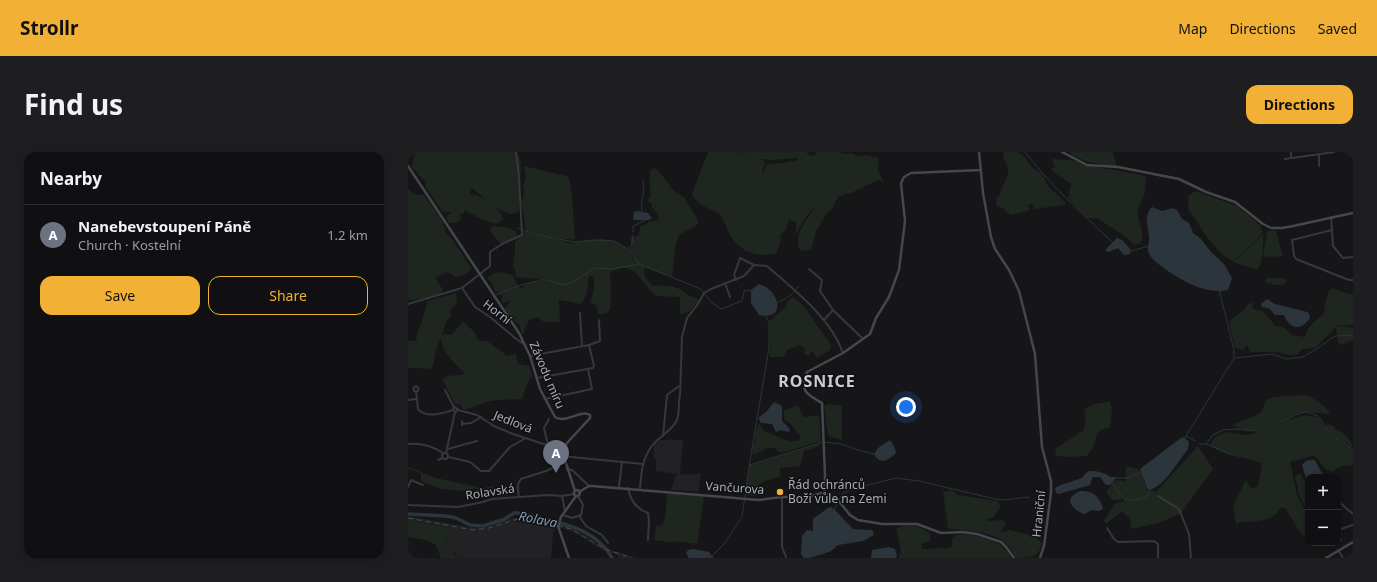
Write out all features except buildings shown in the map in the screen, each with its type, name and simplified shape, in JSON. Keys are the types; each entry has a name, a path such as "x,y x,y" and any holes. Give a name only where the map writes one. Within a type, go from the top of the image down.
{"street":[{"path":"408,304 462,288 490,266 490,252 502,244 522,235 519,176 516,152"},
{"name":"Hraniční","path":"979,152 983,193 991,237 995,249 1009,270 1019,291 1036,354 1042,447 1051,481 1051,493 1044,546 1040,558"},
{"path":"1062,152 1087,165 1118,167 1179,179 1206,192 1235,202 1263,224 1271,228 1294,226 1353,213"},
{"path":"1291,152 1291,158"},
{"path":"1285,159 1334,152"},
{"path":"1319,154 1319,166"},
{"name":"Závodu míru","path":"408,166 525,344 545,399 553,414 557,419 586,413 590,415 590,418 562,450"},
{"path":"981,170 911,173 902,180 901,183 905,221 899,270 889,297 876,318 870,334 843,353 807,372 803,383 808,395 822,403 825,475 824,493 834,497 850,515 858,520 882,524 917,524 941,532 963,532 977,534 1001,542 1014,558"},
{"path":"1331,217 1334,249 1343,258 1353,257"},
{"path":"1332,230 1292,240 1294,256 1296,259 1349,280 1353,280"},
{"path":"736,280 734,275 740,258 754,265 767,266 824,320 839,341 843,353"},
{"path":"640,489 643,464 652,446 671,430 677,420 679,412 678,404 680,395 682,337 690,312 698,304 704,293 744,276 754,265"},
{"path":"809,269 822,280 820,291 834,310 863,339"},
{"path":"725,283 730,297"},
{"name":"Horní","path":"462,288 475,307 525,344"},
{"path":"824,320 834,310"},
{"path":"580,313 582,346"},
{"path":"530,356 589,345 600,341 599,320"},
{"path":"537,378 592,368 594,366 589,345"},
{"path":"545,399 592,389 588,369"},
{"path":"663,436 667,395 680,386"},
{"path":"445,390 454,407 457,407 458,410"},
{"path":"416,391 418,409 425,414 432,415 458,410"},
{"path":"408,400 416,399"},
{"path":"442,458 448,449 454,407"},
{"name":"Jedlová","path":"458,410 475,414 494,426 525,439 562,450"},
{"path":"462,423 471,423 481,417"},
{"path":"548,445 544,428 549,419"},
{"path":"438,460 442,458 446,459 448,457 470,462 481,471 489,470 510,446 525,439"},
{"path":"448,449 477,441"},
{"path":"408,444 430,446 445,453 448,457"},
{"path":"562,450 567,469 583,505 582,513 579,516 570,518 563,515"},
{"path":"564,457 643,464"},
{"path":"519,497 518,482 521,479 546,471 565,462"},
{"path":"619,487 622,462"},
{"path":"567,469 571,469 589,486 577,494 558,524 558,529 569,558"},
{"path":"408,478 423,486"},
{"path":"408,487 411,480"},
{"name":"Vančurova","path":"589,486 619,487 759,500 782,497 811,496 824,493"},
{"path":"628,488 631,500 642,511 648,513 648,540"},
{"name":"Rolavská","path":"408,505 458,507 492,499 577,494"},
{"path":"562,496 565,511"},
{"path":"1158,496 1179,509 1183,516 1189,534 1191,558"},
{"path":"782,497 782,547 786,557"},
{"path":"1341,503 1353,514"},
{"path":"579,516 586,526 602,535 608,543"},
{"path":"1341,529 1353,525"},
{"path":"1107,528 1114,539 1118,542 1154,541 1158,544 1158,558"},
{"path":"1326,558 1353,542"},
{"path":"1338,550 1343,558"}],"shaded area":[{"path":"416,152 517,152 521,163 519,211 513,214 507,213 493,205 499,211 503,220 498,223 494,223 480,219 465,209 464,213 460,216 461,219 458,222 449,223 446,217 451,212 443,212 441,210 426,187 425,182 412,167","holes":["472,188 487,201 479,196 470,194"]},
{"path":"708,152 738,152 753,157 740,152 806,152 810,156 815,155 817,152 852,153 857,156 867,155 878,158 879,164 877,168 884,184 880,180 876,181 853,192 838,197 832,209 827,213 816,231 811,251 800,250 798,246 798,239 801,229 816,206 805,218 796,234 796,222 789,220 786,230 781,234 781,240 776,254 754,254 748,252 737,244 732,238 720,215 697,202 692,194","holes":["756,158 770,160 798,158 798,160 767,164 763,173 762,170 765,164 764,161"]},
{"path":"1004,152 1017,152 1022,154 1032,167 1042,174 1048,186 1065,202 1065,205 1034,209 1033,204 1028,205 1030,210 1012,215 1007,213 1004,208 998,207 996,204 996,199 1000,195 1008,173 1007,164 1003,158"},
{"path":"1071,152 1113,152 1117,167 1088,162 1071,155"},
{"path":"1052,159 1071,160 1105,169 1146,176 1145,193 1137,211 1142,232 1142,240 1140,244 1134,244 1119,232 1096,218 1093,219 1086,217 1068,198 1071,184 1050,168 1055,167"},
{"path":"524,166 569,178 572,196 575,240 528,233 567,241 566,242 568,243 598,239 613,241 626,248 634,260 629,248 631,247 631,237 637,236 640,232 640,226 644,226 649,221 659,220 657,213 652,208 652,204 647,201 651,195 649,179 651,169 655,168 658,170 674,191 685,198 698,220 698,224 679,235 676,244 672,277 645,267 644,273 647,280 653,286 675,287 688,295 696,297 699,301 688,312 680,314 680,297 657,296 630,269 618,269 610,274 610,309 606,313 598,314 596,305 590,302 594,282 593,276 589,276 586,295 581,304 559,300 560,322 544,322 537,317 529,320 524,330 525,333 522,334 519,324 514,321 505,309 511,300 502,303 501,300 503,296 495,291 488,277 498,272 513,275 518,286 522,288 531,282 549,280 515,276 513,265 515,242 523,233 526,232 522,202 524,193 523,186 526,178"},
{"path":"408,188 414,194 424,195 441,219 446,234 450,236 472,269 460,276 455,277 448,272 435,278 443,290 442,293 424,299 408,300"},
{"path":"1196,191 1237,206 1260,225 1263,232 1257,240 1234,260 1232,261 1220,253 1189,211 1188,196"},
{"path":"1152,207 1162,211 1173,208 1177,210 1182,219 1189,223 1193,233 1201,239 1211,252 1224,264 1232,278 1228,290 1211,291 1195,286 1172,274 1152,259 1148,252 1149,238 1147,218"},
{"path":"637,211 648,213 652,218 649,220 633,220 634,212"},
{"path":"492,226 504,227 516,231 517,236 502,244 490,231"},
{"path":"1267,231 1276,231 1283,256 1263,256"},
{"path":"1263,233 1262,257 1257,270 1233,262 1258,240"},
{"path":"1117,238 1122,240 1131,250 1130,254 1124,255 1118,248 1109,252 1106,251 1106,249"},
{"path":"1267,278 1284,278 1287,281 1283,285 1275,285 1265,282"},
{"path":"759,284 766,287 776,298 777,309 774,314 768,316 759,315 751,303 751,290"},
{"path":"1332,288 1353,294 1353,325 1338,325 1315,348 1302,349 1299,353 1293,355 1277,352 1250,352 1247,345 1243,350 1235,348 1229,322 1243,311 1248,304 1252,302 1253,309 1265,313 1273,322 1274,326 1283,327 1292,335 1305,337 1310,327 1324,314 1327,297"},
{"path":"456,293 457,302 450,310 451,317 446,322 442,335 452,335 463,321 474,332 479,341 487,341 507,356 516,354 518,364 529,366 532,375 522,399 491,401 465,409 462,409 461,404 455,404 442,379 448,376 466,374 446,352 441,342 441,337 432,369 408,367 408,341 416,341 427,301"},
{"path":"793,297 805,308 831,345 830,350 817,358 813,351 810,352 810,355 805,355 804,348 800,345 787,350 783,357 770,357 770,321 786,307 787,302"},
{"path":"1267,299 1275,304 1307,312 1310,318 1299,327 1292,326 1286,320 1284,315 1275,315 1270,309 1262,307 1261,304"},
{"path":"1340,326 1353,328 1353,340 1342,345 1338,343 1336,327"},
{"path":"1307,395 1317,401 1330,414 1303,412 1261,429 1252,431 1244,430 1232,425 1259,414 1266,401 1269,399"},
{"path":"774,402 782,407 782,421 790,431 788,432 781,430 776,432 772,424 761,423 759,420 759,417 766,412"},
{"path":"1110,402 1112,409 1110,427 1097,433 1093,447 1087,456 1056,456 1055,449 1084,430 1086,419 1084,410 1096,404"},
{"path":"829,404 842,406 842,440 828,435 824,406"},
{"path":"797,405 804,417 819,415 821,441 781,453 777,451 776,448 767,448 756,454 752,454 755,435 759,423 765,432 787,441 796,441 800,439 800,435 793,426 784,420 784,411"},
{"path":"1306,415 1319,418 1328,431 1349,446 1329,431 1326,426 1328,424 1334,426 1335,429 1347,436 1353,448 1351,446 1350,447 1353,450 1353,465 1342,466 1332,472 1326,470 1315,456 1290,462 1297,495 1305,510 1305,536 1303,536 1286,509 1282,507 1273,516 1265,520 1244,523 1242,521 1236,524 1233,506 1246,480 1252,489 1258,486 1262,463 1227,454 1214,448 1210,444 1214,438 1226,432 1246,435 1255,433 1286,420"},
{"path":"1182,437 1189,442 1188,449 1166,479 1155,488 1149,490 1140,469"},
{"path":"661,440 683,440 680,474 689,475 701,473 698,492 671,490 677,474 656,471 654,445"},
{"path":"890,440 896,453 888,460 879,460 874,454 878,448"},
{"path":"820,444 819,446 804,451 800,466 780,468 781,476 758,485 756,489 757,496 745,495 750,465 772,460 776,457"},
{"path":"1198,446 1213,469 1181,513 1159,523 1131,529 1130,518 1122,511 1106,524 1104,521 1115,504 1124,501 1124,497 1120,500 1112,500 1106,492 1116,480 1123,481 1125,483 1126,467 1132,467 1139,470 1143,476 1147,490 1156,492"},
{"path":"1315,460 1322,474 1305,475 1302,465 1306,461"},
{"path":"408,467 436,478 482,488 495,486 489,494 477,492 476,488 465,491 441,489 421,481 421,473 408,469"},
{"path":"1089,471 1100,472 1110,477 1116,477 1112,484 1109,485 1105,484 1100,477 1095,477 1092,478 1090,485 1059,494 1056,493 1055,488 1058,486 1082,478"},
{"path":"1301,474 1305,482 1305,506 1299,495 1295,476"},
{"path":"949,490 954,491 958,495 997,501 1001,506 993,518 987,518 987,521 1002,520 1006,523 1001,532 1012,530 1028,534 1040,541 1042,544 1036,555 1026,558 1016,558 1007,544 991,535 948,529 943,491 948,492"},
{"path":"1080,491 1089,492 1095,495 1100,501 1103,509 1099,511 1092,510 1084,514 1079,512 1070,500"},
{"path":"667,493 704,496 697,544 673,541 673,543 654,540 656,526 662,525 665,519"},
{"path":"830,507 834,509 853,529 871,530 873,531 874,535 863,541 838,545 831,551 809,558 804,558 801,554 802,536 807,530 813,531 813,519"},
{"path":"408,516 475,528 488,527 513,518 535,518 571,527 602,547 637,558 619,558 617,555 601,549 574,532 556,526 556,530 553,533 551,558 458,558 453,551 442,549 450,528 408,520"},
{"path":"408,520 450,528 442,548 453,551 454,555 458,558 441,558 436,545 426,540 408,537"},
{"path":"911,525 921,528 931,534 930,541 921,544 923,549 946,549 952,546 953,537 963,534 985,538 1001,546 1011,558 899,558 901,550 896,529"},
{"path":"889,547 895,549 897,556 896,558 871,558 872,550"},
{"path":"693,549 709,552 714,558 689,558 686,553 688,550"}],"waterway":[{"path":"1025,152 1056,187 1112,242"},
{"path":"642,211 644,188 643,180"},
{"path":"633,232 633,226 646,220 645,219"},
{"path":"517,228 538,235 575,242 599,240 614,241 628,249 639,264 701,289 711,302 721,309 742,301 744,291 752,291"},
{"path":"628,248 632,244 633,235"},
{"path":"1131,251 1149,246"},
{"path":"496,295 518,286 540,280 547,280 565,285 575,281 596,268 612,269 639,264"},
{"path":"778,302 790,296 799,286"},
{"path":"1186,436 1234,358 1234,350 1219,289"},
{"path":"712,558 712,556 724,544 742,517 769,348 769,323 766,316"},
{"path":"1235,358 1272,354 1287,359 1303,357 1335,336 1353,335"},
{"path":"1199,444 1206,444 1213,435 1223,430 1234,429 1258,431 1301,413 1307,412 1311,414"},
{"path":"1313,414 1321,419 1331,433 1353,450"},
{"path":"1184,439 1186,436 1195,441"},
{"path":"750,465 823,442 841,444 874,454"},
{"path":"1206,444 1233,455"},
{"path":"1114,478 1129,478 1141,472"},
{"path":"839,500 843,493 852,489 896,478 919,481 995,499 1004,500 1029,497"},
{"path":"1112,482 1122,497 1129,500 1146,497 1151,489"},
{"path":"834,510 838,502"},
{"name":"Rolava","path":"408,514 446,516 456,518 470,525 483,526 505,519 514,513 518,513 557,522 583,531 604,547 612,558"}],"railway":[{"path":"408,518 473,530 489,528 523,518 534,519 571,529 605,549 632,558"}],"place":[{"name":"Nanebevstoupení Páně","path":"556,473"},
{"name":"Řád ochránců Boží vůle na Zemi","path":"780,492"}],"district":[{"name":"ROSNICE","path":"817,381"}]}
